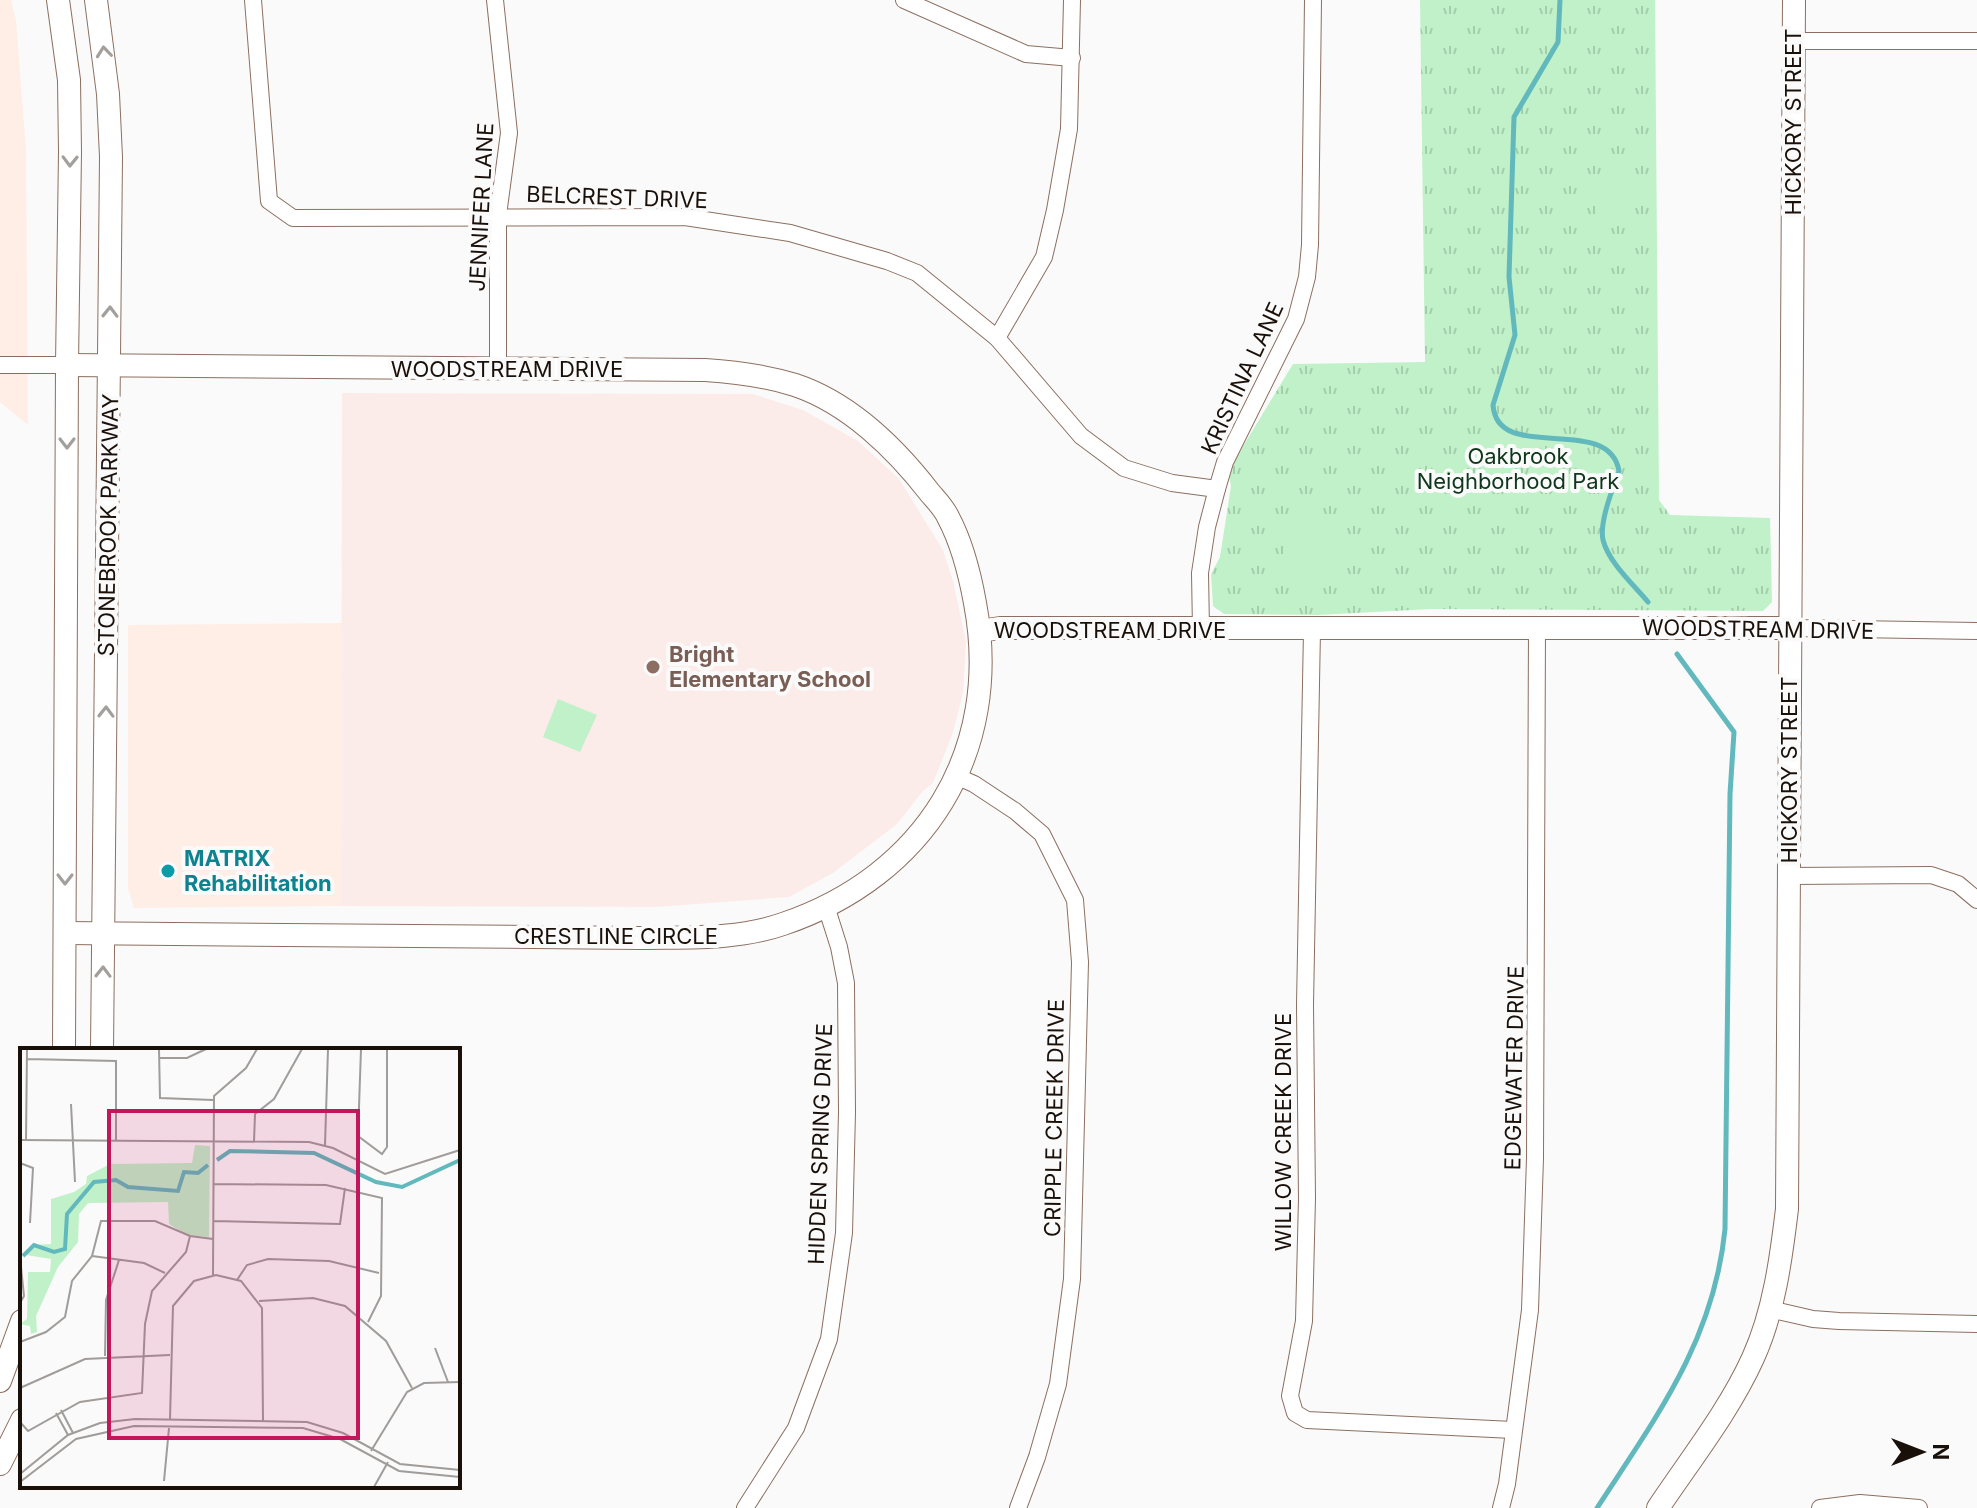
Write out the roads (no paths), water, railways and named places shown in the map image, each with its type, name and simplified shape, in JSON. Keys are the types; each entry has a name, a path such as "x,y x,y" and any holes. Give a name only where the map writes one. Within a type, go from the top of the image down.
{"street":[{"name":"STONEBROOK PARKWAY","path":"58,0 69,80 64,1048"},
{"name":"STONEBROOK PARKWAY","path":"96,0 108,94 111,157 102,1048"},
{"name":"BELCREST DRIVE","path":"253,0 269,201 293,218 498,215 685,217 790,233 887,261 917,273 997,338 1081,436 1124,468 1172,483 1217,489"},
{"name":"JENNIFER LANE","path":"495,0 509,133 498,215 498,369"},
{"path":"904,0 1026,54 1072,58"},
{"path":"997,338 1044,257 1055,210 1069,129 1072,0"},
{"name":"KRISTINA LANE","path":"1201,629 1200,573 1207,527 1225,462 1296,319 1307,277 1313,0"},
{"name":"HICKORY STREET","path":"1658,1508 1718,1419 1753,1358 1781,1262 1787,1209 1794,0"},
{"path":"1794,41 1977,41"},
{"name":"WOODSTREAM DRIVE","path":"0,365 736,372 797,386 844,410 903,457 948,516 971,579 980,631 1000,628 1312,630 1537,627 1977,631"},
{"name":"EDGEWATER DRIVE","path":"1501,1508 1507,1484 1530,1310 1535,1158 1537,627"},
{"name":"WILLOW CREEK DRIVE","path":"1312,630 1305,1005 1305,1290 1304,1321 1290,1396 1295,1413 1307,1420 1513,1430"},
{"name":"CRESTLINE CIRCLE","path":"65,933 727,936 783,924 826,906 873,879 910,846 946,799 975,724 982,649 980,631"},
{"name":"CRIPPLE CREEK DRIVE","path":"956,776 1015,811 1042,834 1075,900 1080,962 1072,1279 1058,1384 1037,1457 1018,1508"},
{"path":"1789,876 1931,875 1958,884 1977,900"},
{"name":"HIDDEN SPRING DRIVE","path":"745,1508 796,1428 829,1339 834,1308 844,1218 846,983 826,906"},
{"path":"1769,1309 1813,1319 1839,1321 1977,1324"},
{"path":"0,1381 20,1326"},
{"path":"0,1464 20,1424"},
{"path":"1820,1508 1860,1503 1919,1508"}],"waterway":[{"path":"1560,0 1558,42 1514,117 1509,277 1515,335 1493,405 1499,423 1513,432 1596,444 1611,454 1619,471 1605,515 1603,540 1616,565 1648,602"},
{"path":"1597,1508 1661,1409 1695,1343 1709,1307 1725,1229 1730,794 1734,732 1677,654"}],"place":[{"name":"Bright Elementary School","path":"653,667"},
{"name":"MATRIX Rehabilitation","path":"168,871"}],"park label":[{"name":"Oakbrook Neighborhood Park","path":"1518,468"}]}
